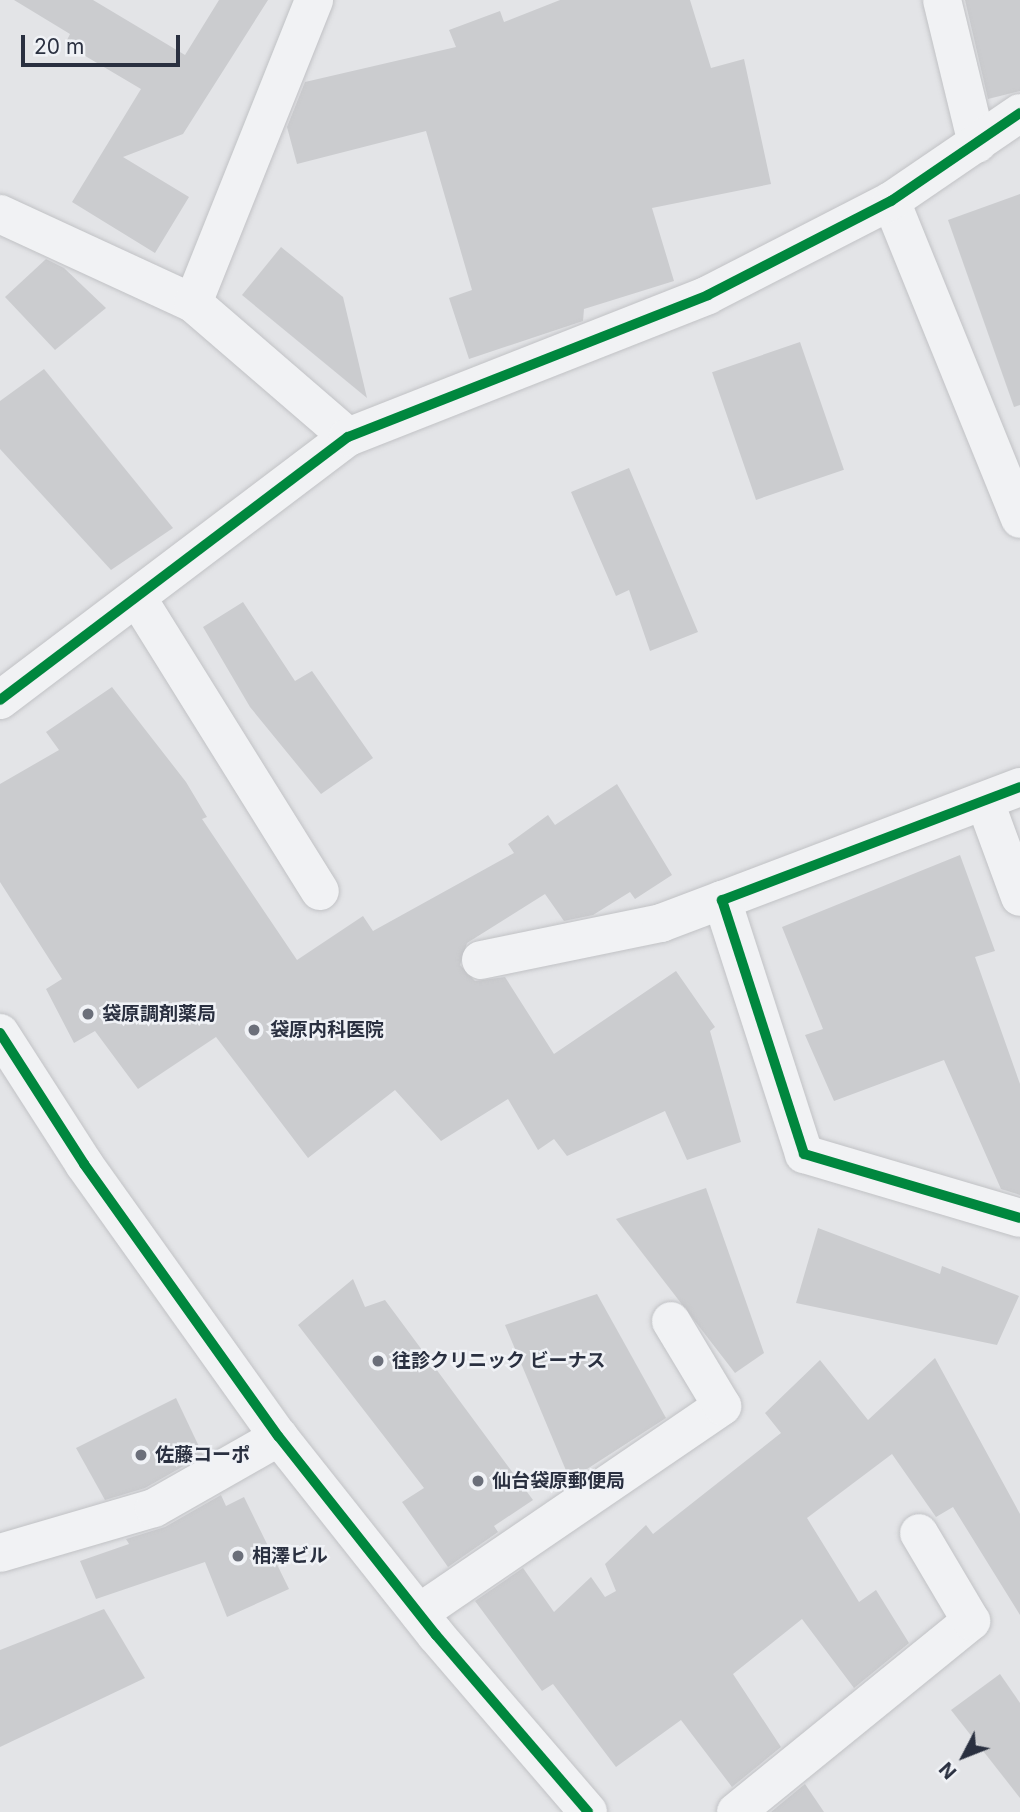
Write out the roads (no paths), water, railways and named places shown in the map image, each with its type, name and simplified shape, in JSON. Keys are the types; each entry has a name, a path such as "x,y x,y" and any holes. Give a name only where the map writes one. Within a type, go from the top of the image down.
{"street":[{"path":"193,303 314,0"},
{"path":"942,0 977,144"},
{"path":"0,700 138,599 348,437 708,295 891,201 1020,113"},
{"path":"891,201 1020,519"},
{"path":"0,214 193,303 348,437"},
{"path":"138,599 320,891"},
{"path":"481,960 661,923 1020,787"},
{"path":"985,802 1020,897"},
{"path":"722,900 804,1154 1020,1218"},
{"path":"0,1033 84,1164 279,1437 419,1613 588,1812"},
{"path":"419,1613 722,1406 671,1321"},
{"path":"0,1553 154,1508 279,1437"},
{"path":"736,1812 971,1622 919,1533"}],"place":[{"name":"袋原調剤薬局","path":"88,1014"},
{"name":"袋原内科医院","path":"254,1030"},
{"name":"往診クリニック ビーナス","path":"378,1361"},
{"name":"佐藤コーポ","path":"141,1455"},
{"name":"仙台袋原郵便局","path":"478,1481"},
{"name":"相澤ビル","path":"238,1556"}]}
